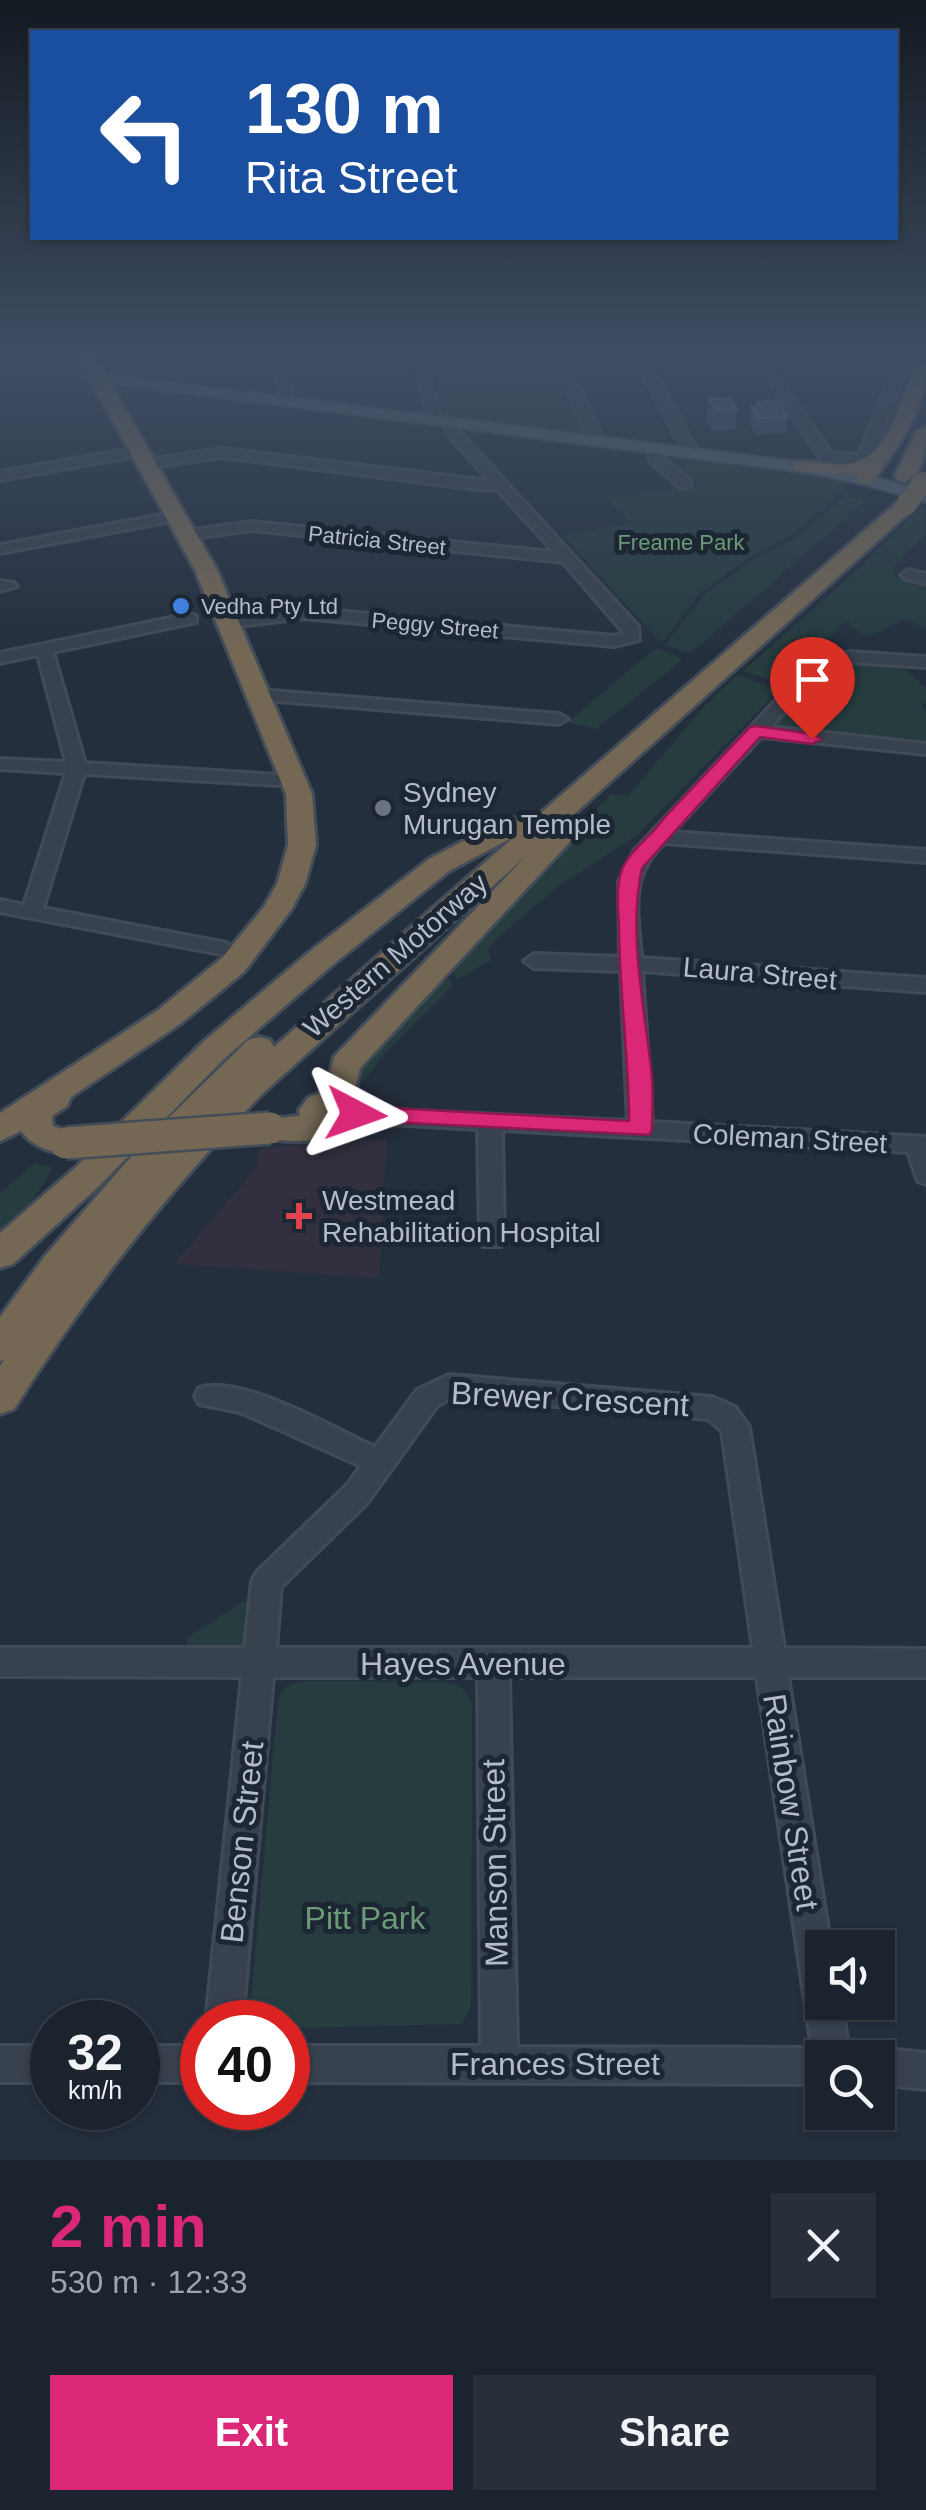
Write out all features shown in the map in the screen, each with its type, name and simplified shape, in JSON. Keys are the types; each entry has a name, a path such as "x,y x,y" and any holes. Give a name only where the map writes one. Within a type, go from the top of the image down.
{"highway":[{"path":"801,468 854,470 881,457"},
{"path":"865,478 883,457"},
{"name":"Western Motorway","path":"0,1398 90,1268 218,1118 307,1033 606,770 912,489 920,457"},
{"path":"0,1102 162,999 226,949 267,896 282,858 286,824 279,780 199,575 139,459"},
{"path":"0,1129 169,1017 219,978 277,910 302,844 299,794 260,695 186,535 139,459"},
{"name":"Western Motorway","path":"0,1346 98,1216 177,1128 272,1036 912,489"},
{"path":"339,1112 346,1065 476,922 575,822 606,770"},
{"path":"0,1254 87,1177 214,1050 319,960 439,865 514,826"},
{"path":"66,1143 37,1130 34,1115 81,1075"},
{"name":"Coleman Street","path":"0,1148 270,1128 339,1112"}],"main road":[{"path":"714,457 865,478 912,489"}],"street":[{"path":"0,476 169,457"},
{"path":"252,457 484,486 501,484"},
{"path":"476,457 568,558"},
{"path":"655,457 685,484"},
{"path":"829,457 847,462 861,457"},
{"path":"0,548 167,518"},
{"name":"Patricia Street","path":"186,535 250,526 568,558"},
{"name":"Peggy Street","path":"229,625 303,613 614,641 633,637 632,629 568,558"},
{"path":"0,658 190,619"},
{"path":"854,637 869,658"},
{"path":"32,912 77,768 44,649"},
{"path":"640,1130 640,1069 632,1024 630,873 642,853 662,837 670,822 818,665 840,658 926,662"},
{"path":"260,695 560,719"},
{"path":"756,731 926,749"},
{"path":"0,764 279,780"},
{"path":"662,837 926,856"},
{"path":"0,906 226,949"},
{"name":"Laura Street","path":"534,961 926,986"},
{"name":"Coleman Street","path":"339,1112 490,1124 922,1145"},
{"path":"490,1124 492,1239"},
{"path":"922,1145 926,1175"},
{"name":"Brewer Crescent","path":"260,1662 267,1581 328,1526 427,1398 449,1386 712,1408 725,1415 735,1428 769,1663"},
{"path":"209,1396 244,1401 380,1462"},
{"name":"Hayes Avenue","path":"0,1662 926,1663"},
{"name":"Benson Street","path":"226,2000 260,1662"},
{"name":"Rainbow Street","path":"769,1663 812,1930"},
{"name":"Manson Street","path":"492,1664 498,2062"},
{"path":"0,2064 30,2064"},
{"name":"Frances Street","path":"310,2064 805,2066"},
{"path":"895,2067 926,2070"}],"shaded area":[{"name":"Westmead Rehabilitation Hospital","path":"387,1139 379,1278 174,1264 257,1167 260,1148"}],"green space":[{"name":"Freame Park","path":"671,457 853,482 793,534 749,558 699,594 662,643 562,535 631,523 607,498 697,485"},
{"path":"844,497 861,497 865,501 702,644 688,653 665,645 703,596 752,560 799,536"},
{"path":"923,505 926,533 894,566 893,573 899,580 926,588 926,628 904,619 870,636 852,629 849,622 840,625 786,684 743,671 852,575"},
{"path":"656,648 683,659 596,729 568,722"},
{"path":"836,663 901,666 926,688 926,702 921,705 926,711 926,744 772,729 771,725 823,667"},
{"path":"737,675 779,690 637,835 557,887 494,941 488,950 491,961 457,979 451,969 489,921 611,794 628,796 704,707"},
{"path":"450,978 452,987 382,1056 359,1087 358,1071 365,1059 437,985"},
{"path":"34,1164 53,1167 0,1254 0,1193"},
{"path":"244,1601 253,1607 245,1650 189,1651 186,1640 190,1636"},
{"name":"Pitt Park","path":"300,1681 444,1682 458,1686 470,1700 471,2007 461,2024 310,2027 310,2000 251,2000 278,1701 285,1688"}],"place":[{"name":"Vedha Pty Ltd","path":"181,606"},
{"name":"Sydney Murugan Temple","path":"383,808"},
{"name":"Westmead Rehabilitation Hospital","path":"299,1216"}],"route":[{"path":"356,1114 640,1130 640,1069 632,1024 630,966 628,885 632,868 756,731 812,739"}]}
